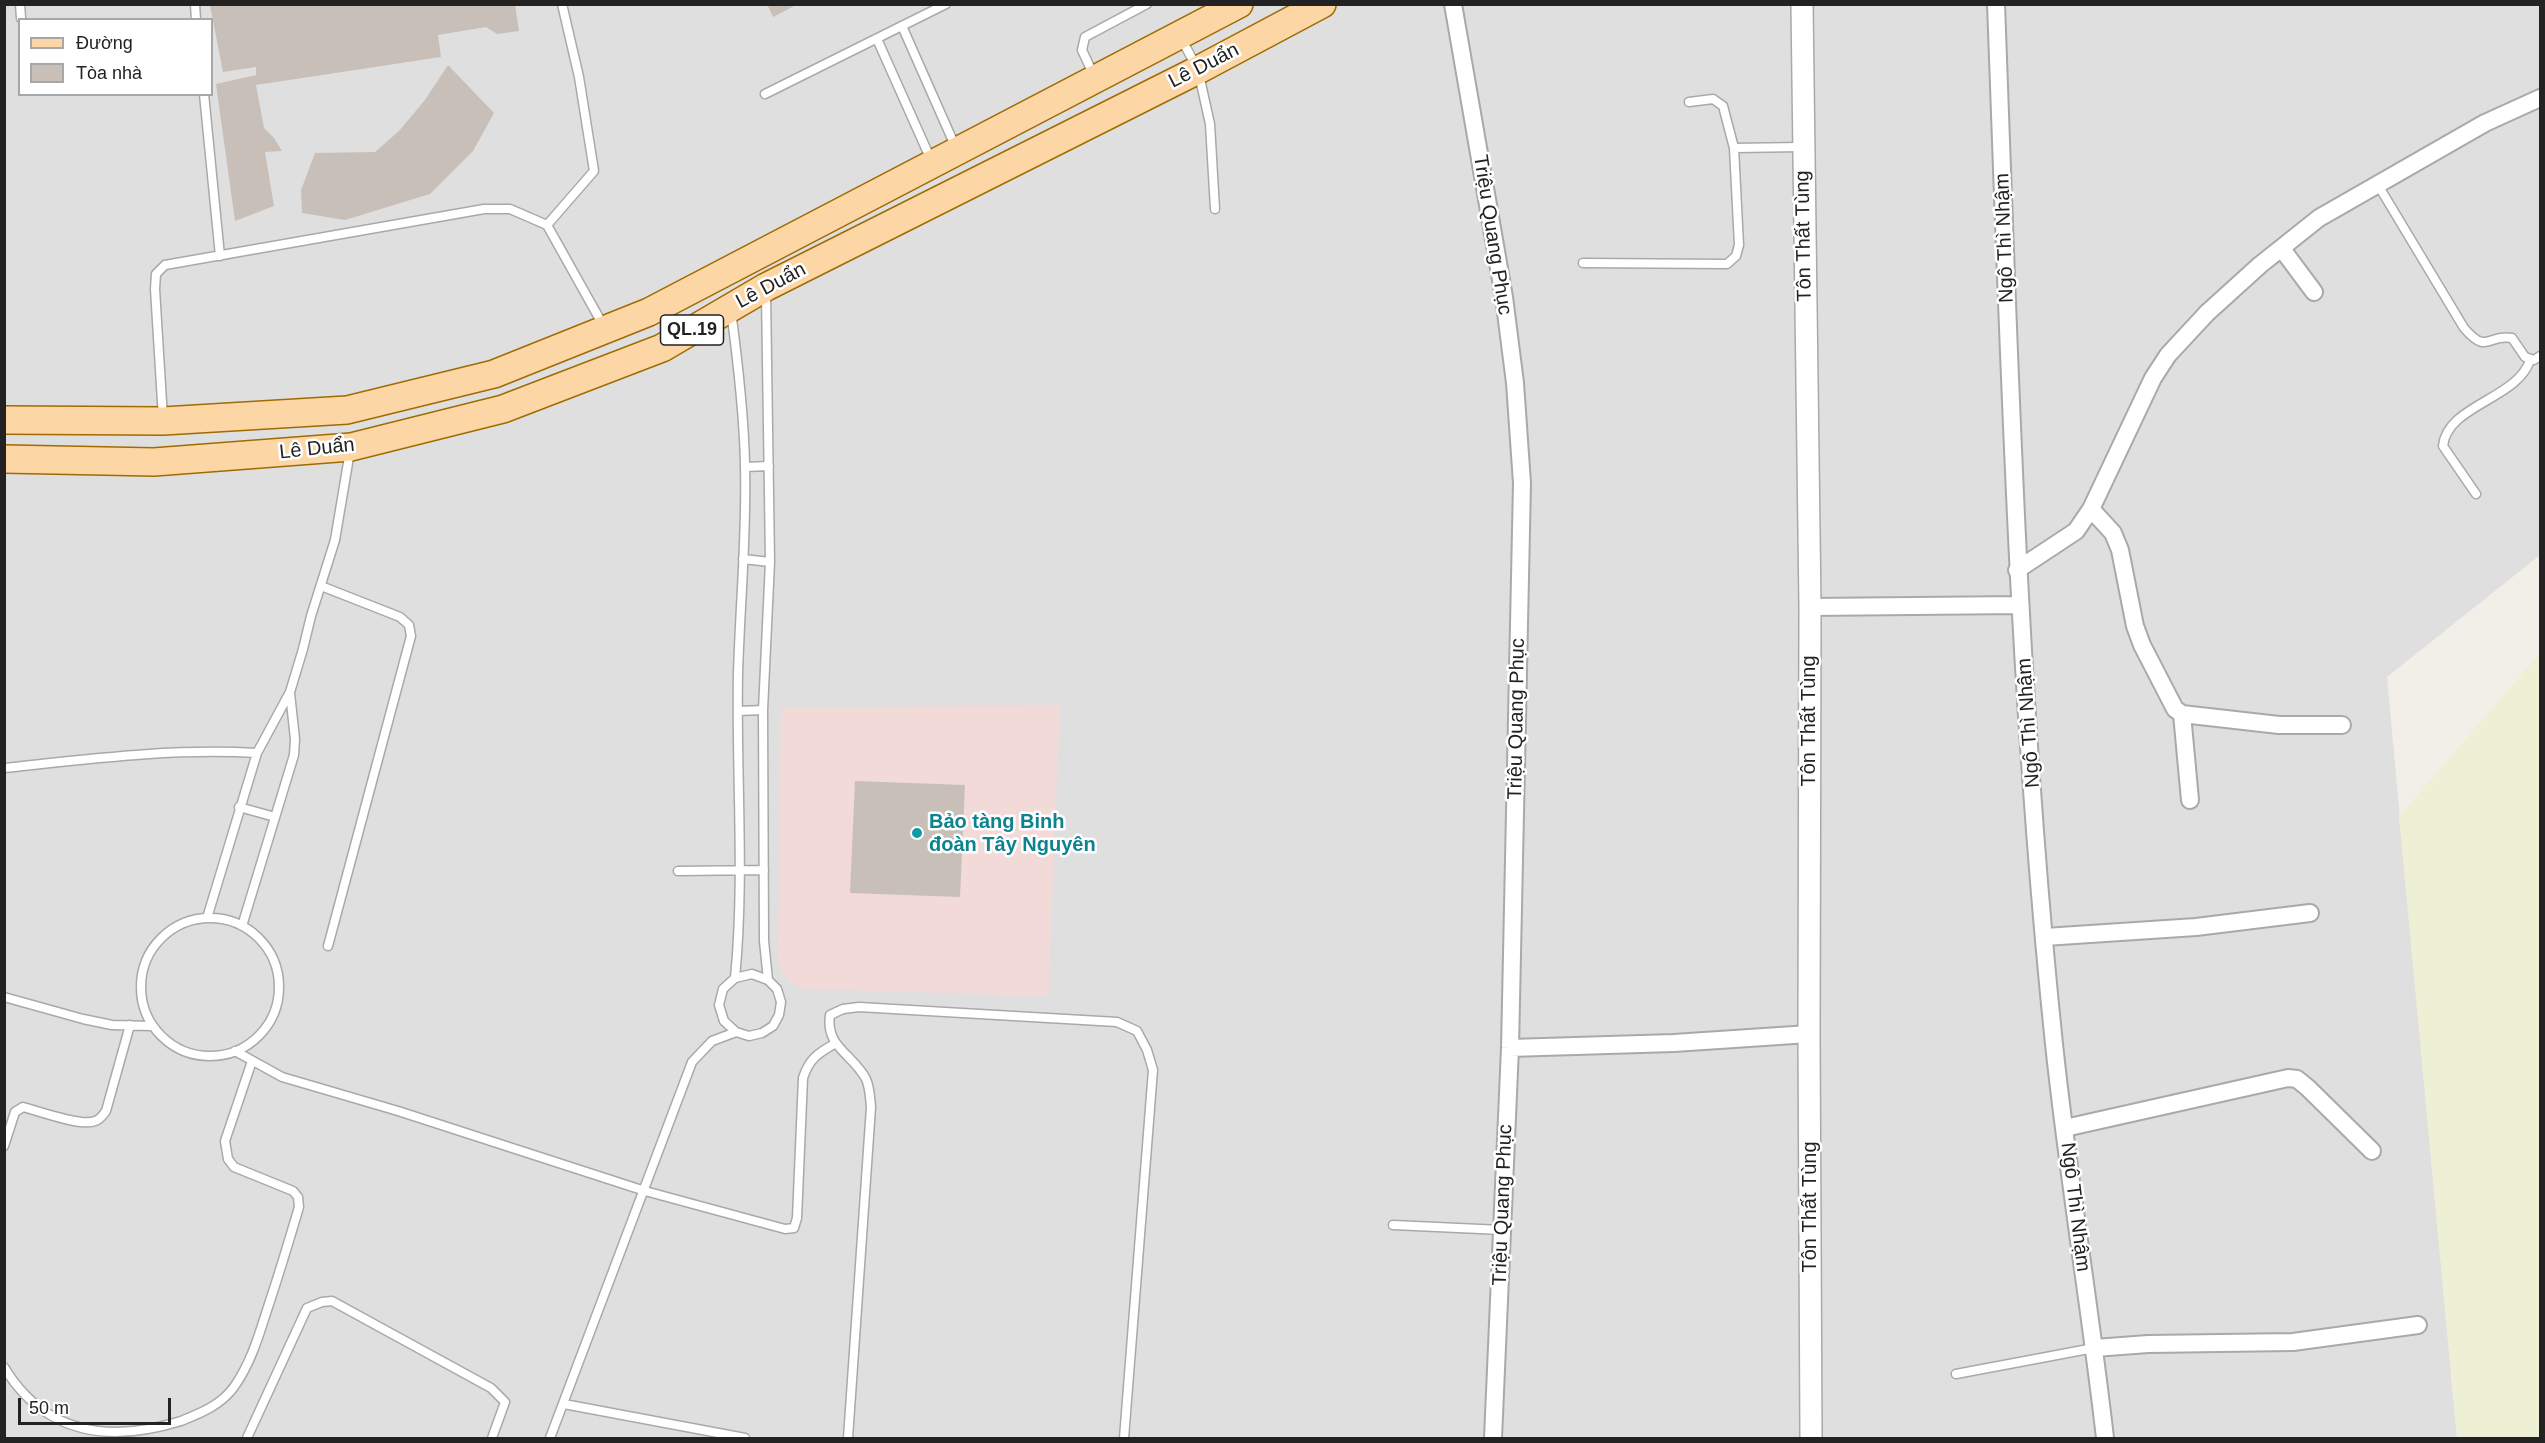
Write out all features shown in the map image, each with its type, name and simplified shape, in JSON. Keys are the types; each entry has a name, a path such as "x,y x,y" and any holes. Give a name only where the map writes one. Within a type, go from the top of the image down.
{"main road":[{"name":"Lê Duẩn","path":"4,420 163,421 347,410 494,374 606,331 659,307 1239,4"},
{"name":"Lê Duẩn","path":"4,459 154,462 351,447 503,409 662,348 766,287 1198,70 1322,4"},
{"path":"347,410 351,447"}],"street":[{"name":"Triệu Quang Phục","path":"1453,4 1503,297 1515,383 1522,483 1510,1048 1493,1438"},
{"name":"Tôn Thất Tùng","path":"1802,4 1809,607 1812,1438"},
{"name":"Ngô Thì Nhậm","path":"1996,4 2017,570 2054,1045 2105,1438"},
{"path":"2017,570 2076,531 2091,509 2153,378 2168,355 2207,313 2319,218 2485,123 2541,98"},
{"path":"2282,249 2314,292"},
{"path":"2091,509 2113,533 2125,566 2134,626 2170,702 2182,714 2279,725 2342,725"},
{"path":"1809,607 2020,605"},
{"path":"2182,714 2190,800"},
{"path":"2045,937 2196,927 2310,913"},
{"path":"1510,1048 1674,1043 1809,1034"},
{"path":"2065,1128 2288,1078 2297,1079 2308,1088 2372,1151"},
{"path":"2095,1348 2148,1344 2293,1342 2418,1326"}],"lane":[{"path":"21,4 21,18"},
{"path":"547,225 594,171 579,77 562,4"},
{"path":"765,94 946,4"},
{"path":"1095,79 1082,50 1085,38 1147,4"},
{"path":"902,26 958,151"},
{"path":"1180,36 1198,70 1210,124 1215,209"},
{"path":"877,39 933,164"},
{"path":"204,96 220,256"},
{"path":"1583,263 1727,264 1736,256 1739,245 1734,148 1723,106 1718,101 1689,102"},
{"path":"1734,148 1802,147"},
{"path":"2378,185 2464,328 2474,340 2487,344 2505,337 2512,338 2524,357 2530,360"},
{"path":"163,421 155,289 156,274 165,265 484,209 510,209 547,225 606,331"},
{"path":"766,287 770,562 763,710 764,941 768,980"},
{"path":"730,308 743,412 745,467 738,711 740,798 738,944 735,978"},
{"path":"2476,494 2443,446 2444,437 2458,420 2521,377 2530,360 2541,356"},
{"path":"207,918 257,753 290,692 335,540 351,447"},
{"path":"745,467 769,466"},
{"path":"742,559 770,562"},
{"path":"321,586 400,617 409,626 411,636 328,946"},
{"path":"242,926 294,755 295,739 290,692"},
{"path":"738,711 763,710"},
{"path":"4,768 141,753 214,750 257,753"},
{"path":"239,807 275,817"},
{"path":"678,871 764,870"},
{"path":"207,918 232,921 242,926 255,933 272,953 279,977 278,1003 268,1027 250,1045 226,1056 200,1057 176,1049 156,1032 143,1010 140,984 146,959 160,938 182,923 207,918"},
{"path":"752,974 768,980 777,989 781,1002 779,1015 773,1026 762,1034 749,1036 736,1032 724,1021 719,1005 723,989 735,978 752,974"},
{"path":"4,997 83,1019 152,1026"},
{"path":"848,1438 871,1107 870,1093 865,1078 836,1043 828,1027 830,1015 843,1009 859,1007 1117,1022 1137,1030 1147,1050 1153,1070 1124,1438"},
{"path":"4,1146 15,1112 23,1107 82,1122 96,1121 101,1118 106,1111 130,1025"},
{"path":"550,1438 692,1062 712,1041 736,1032"},
{"path":"236,1051 282,1077 420,1117 645,1191 785,1229 794,1228 797,1218 803,1078 807,1065 815,1055 836,1043"},
{"path":"4,1367 35,1407 76,1435 126,1435 171,1425 206,1410 222,1400 233,1389 254,1352 299,1207 298,1197 293,1191 234,1167 228,1159 225,1141 252,1061"},
{"path":"1393,1225 1502,1230"},
{"path":"247,1438 307,1308 322,1302 333,1301 491,1388 505,1402 492,1438"},
{"path":"1956,1374 2095,1348"},
{"path":"564,1404 746,1438"}],"shaded area":[{"path":"5,5 2540,5 2540,555 2387,677 2457,1438 5,1438"},
{"name":"Bảo tàng Binh đoàn Tây Nguyên","path":"1060,705 1048,996 806,989 790,983 782,972 778,958 781,708"}],"green space":[{"path":"2540,653 2540,1438 2457,1438 2399,816"}],"building":[{"path":"515,4 519,31 497,34 486,27 438,35 441,57 256,85 264,128 282,151 265,152 274,206 235,221 216,84 256,75 256,67 223,72 210,5"},
{"path":"767,4 798,4 773,17"},
{"path":"448,65 494,113 473,151 430,194 345,220 302,213 301,190 315,153 375,152 399,131 425,100"},
{"path":"855,781 965,785 960,897 850,893"}],"place":[{"name":"Bảo tàng Binh đoàn Tây Nguyên","path":"917,833"}]}
